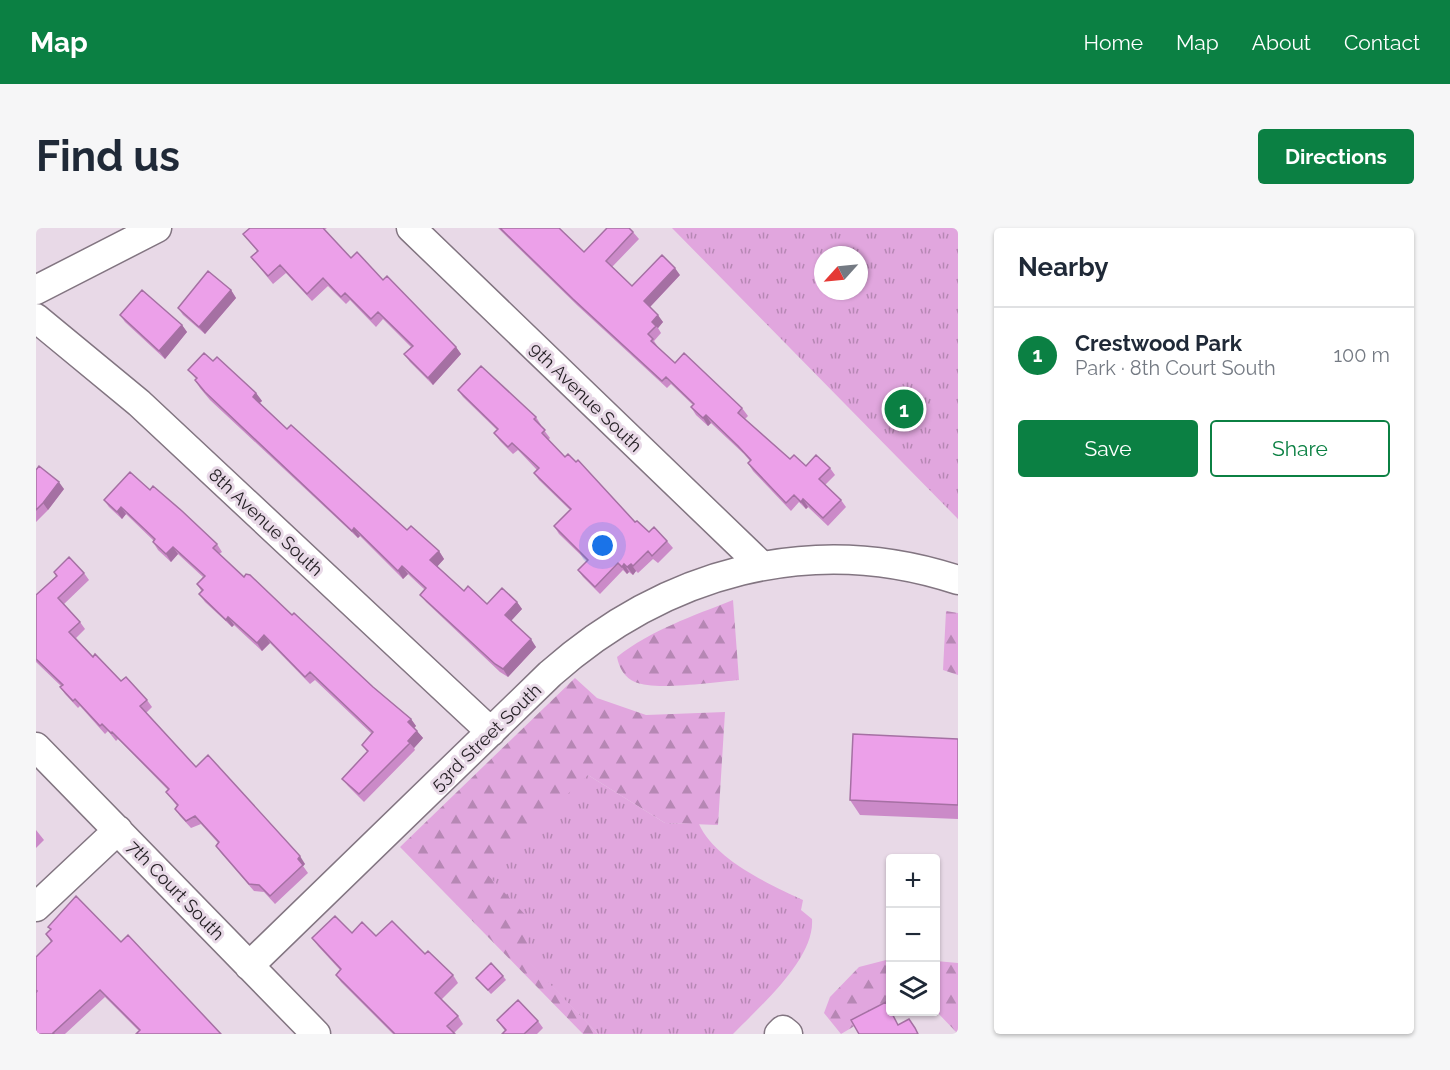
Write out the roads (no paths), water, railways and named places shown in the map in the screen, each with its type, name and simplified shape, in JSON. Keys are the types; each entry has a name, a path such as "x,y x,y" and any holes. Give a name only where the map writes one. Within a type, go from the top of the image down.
{"street":[{"path":"36,290 157,228"},
{"name":"9th Avenue South","path":"411,228 761,565"},
{"name":"8th Avenue South","path":"36,318 140,404 491,732"},
{"name":"53rd Street South","path":"249,966 567,660 611,626 683,589 761,565 813,561 876,563 958,580"},
{"name":"7th Court South","path":"36,747 316,1034"},
{"path":"36,907 118,830"}],"place":[{"name":"Crestwood Park","path":"904,409"}]}
